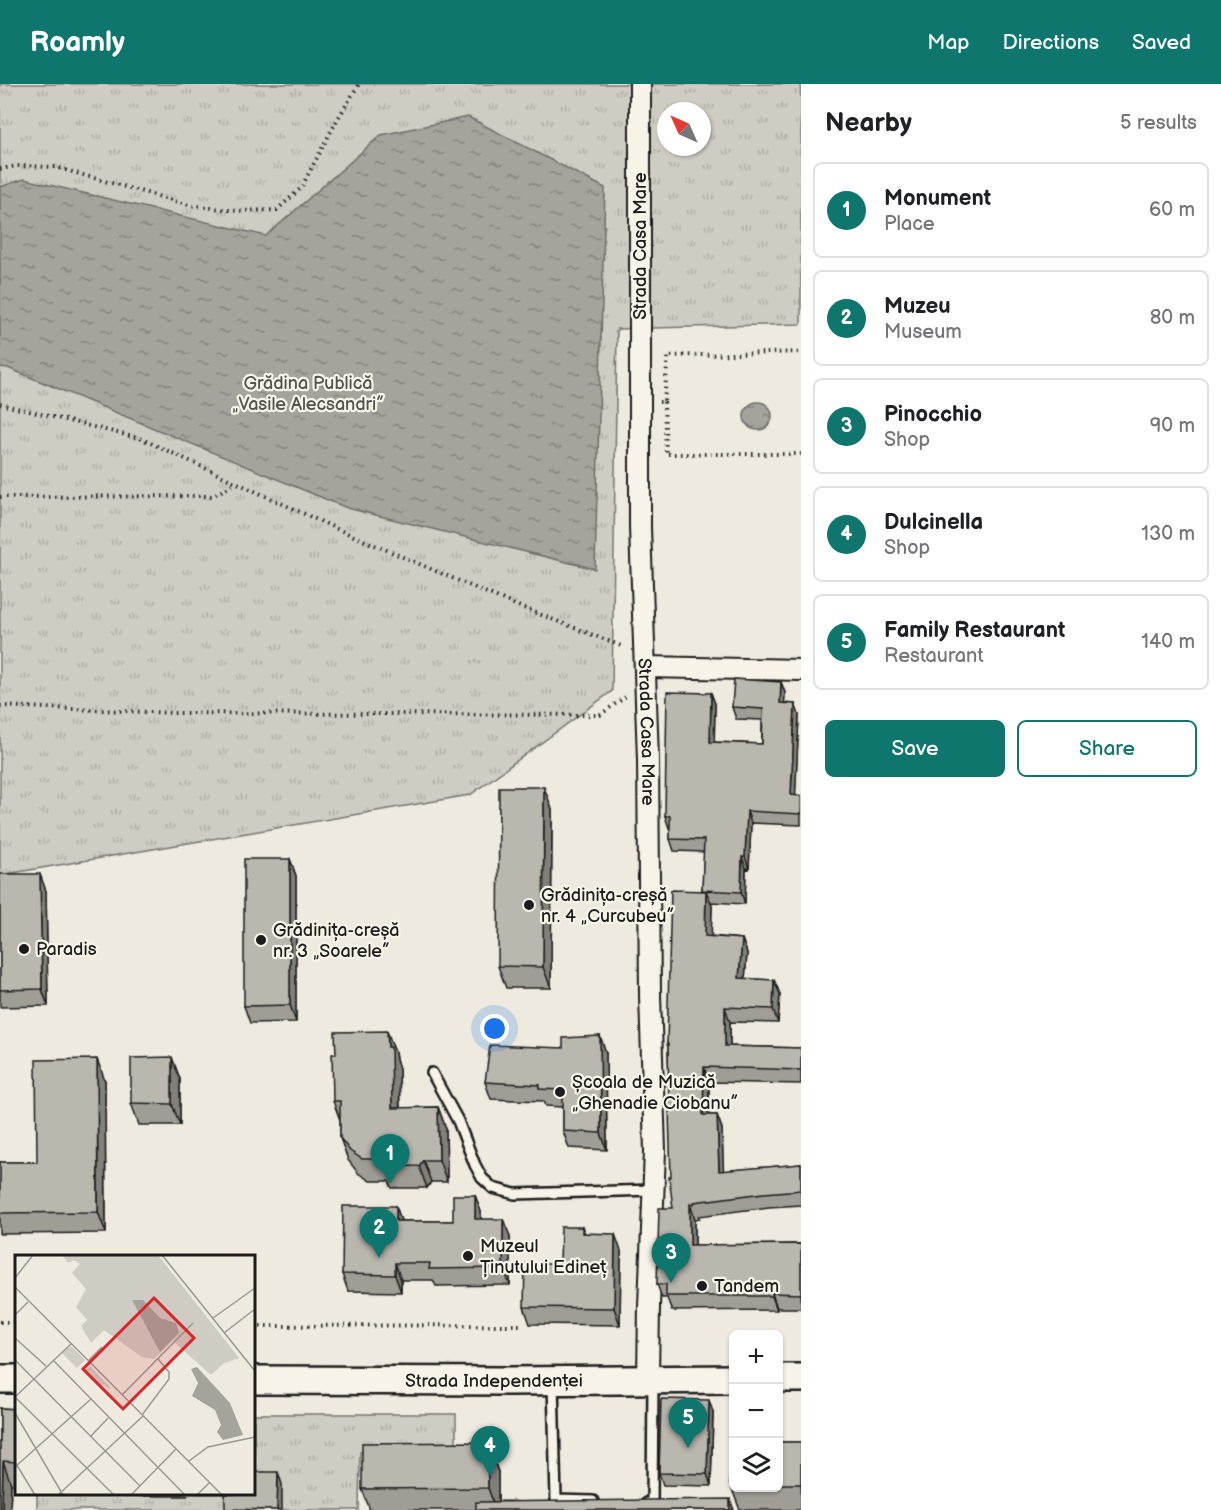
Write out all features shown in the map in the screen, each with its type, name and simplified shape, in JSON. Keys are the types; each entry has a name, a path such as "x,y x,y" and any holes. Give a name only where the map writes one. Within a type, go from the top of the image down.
{"main road":[{"path":"0,1378 15,1379"},
{"path":"783,1378 801,1378"},
{"name":"Strada Independenței","path":"255,1380 729,1379"}],"street":[{"name":"Strada Casa Mare","path":"640,84 640,527 648,760 650,995 655,1151 651,1379"},
{"path":"645,668 801,670"}],"lane":[{"path":"432,1073 458,1121 475,1165 482,1178 493,1188 515,1194 653,1190"},
{"path":"640,1503 652,1503 651,1379"},
{"path":"552,1380 556,1500 604,1501"}],"path":[{"path":"0,169 17,166 55,167 189,205 237,212 277,210 302,188 337,120 359,84"},
{"path":"801,352 668,356 664,402 666,454 801,454"},
{"path":"640,402 664,402"},
{"path":"0,404 142,440 335,528 513,604 645,668 600,716 174,713 0,706"},
{"path":"0,497 212,496 236,483"},
{"path":"255,1326 522,1325"}],"green space":[{"name":"Grădina Publică „Vasile Alecsandri”","path":"0,84 801,84 801,324 617,329 612,691 470,795 0,875"},
{"path":"255,1414 456,1414 456,1452 360,1452 359,1510 37,1510 37,1495 255,1495"}],"water":[{"path":"468,117 605,188 595,569 347,508 8,368 0,367 0,187 24,179 266,236 381,135"},
{"path":"758,402 768,406 772,416 768,426 758,430 748,426 744,416 748,406"}],"building":[{"path":"734,679 781,682 780,703 795,704 791,795 801,796 801,814 747,811 741,892 702,890 704,840 670,839 670,816 665,816 667,692 711,693 710,742 762,744 763,709 732,707"},
{"path":"499,787 544,787 543,967 498,966"},
{"path":"244,859 290,859 290,1005 244,1006"},
{"name":"Paradis","path":"0,874 40,874 42,989 0,990"},
{"path":"671,890 706,891 705,936 742,939 739,978 774,980 773,1009 725,1007 725,1046 801,1048 801,1070 704,1067 703,1115 717,1115 719,1171 801,1164 801,1190 694,1202 690,1204 690,1245 801,1244 801,1294 666,1296 666,1284 657,1284 659,1208 673,1208 669,1177 671,1177 667,1044"},
{"path":"387,1031 388,1047 391,1047 392,1108 438,1107 439,1160 423,1160 419,1166 384,1167 384,1159 362,1159 350,1151 340,1138 340,1101 333,1101 332,1054 336,1054 335,1032"},
{"path":"600,1036 601,1133 563,1131 563,1090 539,1089 540,1085 485,1082 490,1045 563,1048 563,1038"},
{"path":"172,1057 172,1104 131,1103 131,1058"},
{"path":"97,1059 98,1212 0,1213 0,1162 37,1162 36,1060"},
{"path":"453,1195 475,1195 475,1219 503,1219 503,1268 429,1269 430,1263 395,1263 395,1275 342,1274 343,1206 396,1206 396,1221 453,1221"},
{"path":"561,1227 582,1227 582,1233 615,1234 614,1308 524,1307 525,1264 560,1264"},
{"path":"661,1399 709,1400 707,1474 659,1473"},
{"path":"0,1408 15,1409 15,1462 3,1461 2,1510 0,1510"},
{"path":"487,1442 488,1488 362,1489 362,1443"},
{"path":"783,1442 801,1442 801,1484 783,1484"},
{"path":"255,1472 278,1472 277,1510 225,1509 225,1495 255,1495"},
{"path":"730,1499 730,1510 476,1510 476,1502"}],"place":[{"name":"Grădinița-creșă nr. 4 „Curcubeu”","path":"529,905"},
{"name":"Grădinița-creșă nr. 3 „Soarele”","path":"261,940"},
{"name":"Paradis","path":"24,949"},
{"name":"Școala de Muzică „Ghenadie Ciobanu”","path":"560,1092"},
{"name":"Monument","path":"390,1184"},
{"name":"Muzeul Ținutului Edineț","path":"468,1256"},
{"name":"Muzeu","path":"379,1258"},
{"name":"Pinocchio","path":"671,1283"},
{"name":"Tandem","path":"702,1286"},
{"name":"Family Restaurant","path":"688,1448"},
{"name":"Dulcinella","path":"490,1476"}]}
